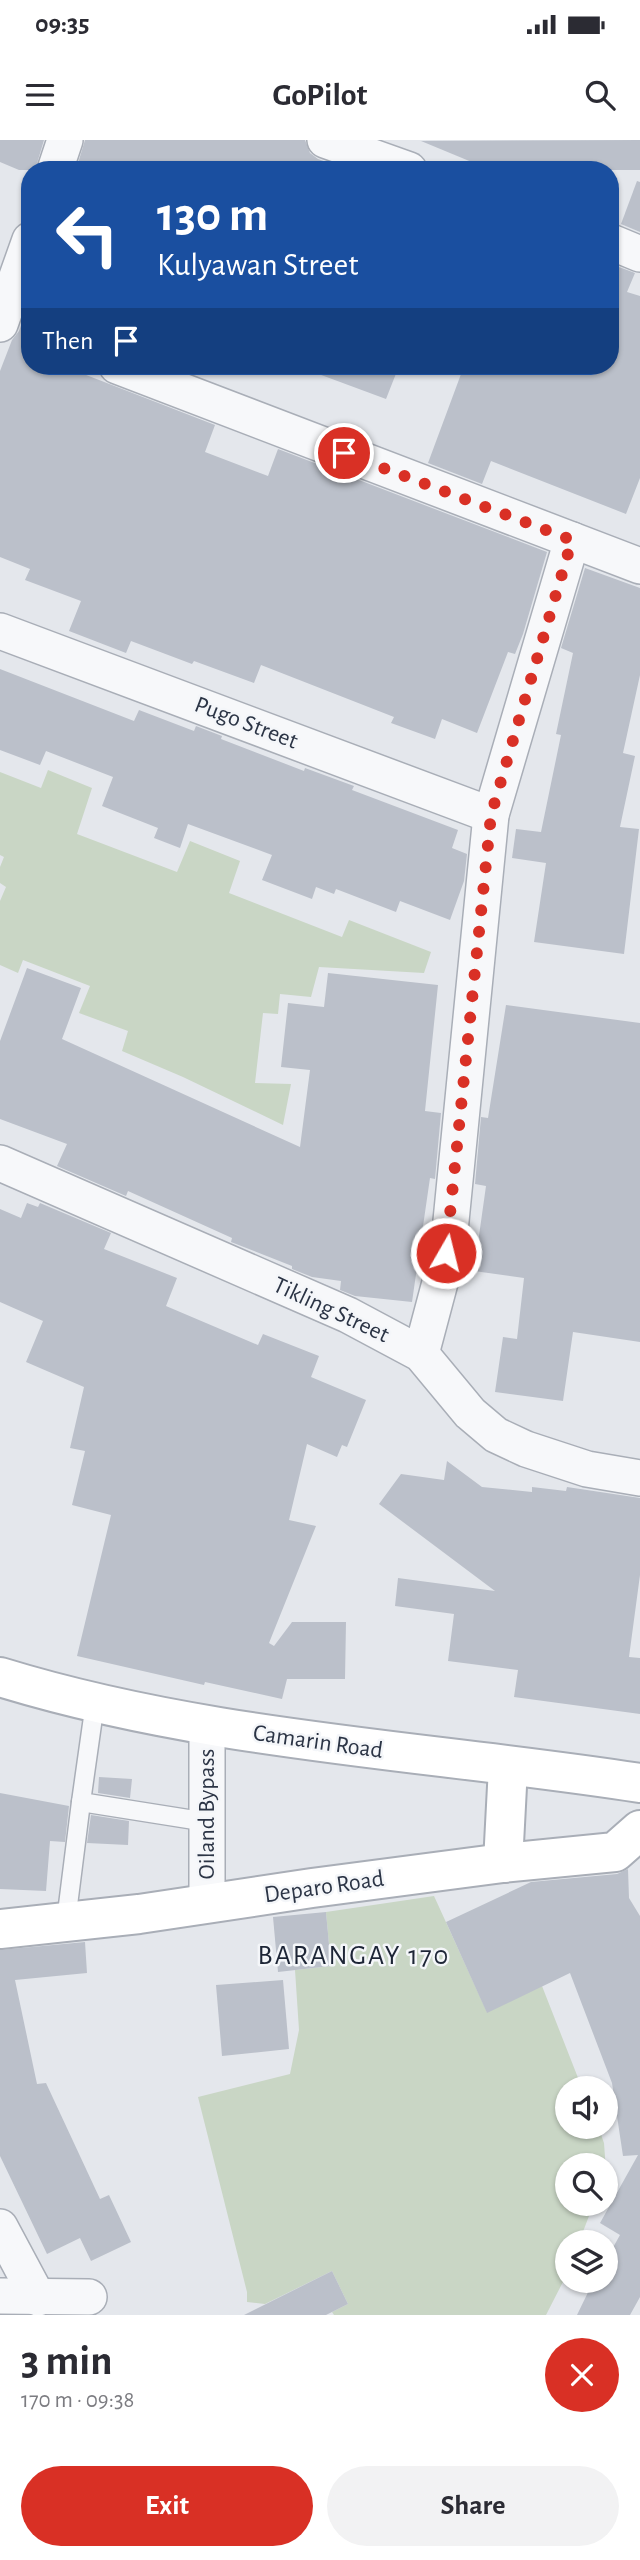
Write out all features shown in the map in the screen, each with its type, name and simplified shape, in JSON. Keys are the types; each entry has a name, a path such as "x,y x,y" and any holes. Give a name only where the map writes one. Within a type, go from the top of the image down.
{"main road":[{"name":"Camarin Road","path":"0,1677 95,1703 207,1726 326,1745 640,1783"},
{"path":"503,1863 508,1767"},
{"name":"Deparo Road","path":"0,1929 139,1914 503,1863 614,1852 640,1830"}],"street":[{"path":"58,161 65,140"},
{"path":"325,140 384,161"},
{"path":"619,245 640,254"},
{"path":"8,325 21,275"},
{"path":"141,375 640,566"},
{"path":"421,1354 442,1275 450,1231 491,815 572,540"},
{"name":"Pugo Street","path":"0,631 491,815"},
{"name":"Tikling Street","path":"0,1163 348,1315 421,1354 470,1413 496,1435 526,1449 587,1469 640,1478"},
{"name":"Oiland Bypass","path":"207,1726 207,1903"},
{"path":"0,2227 38,2298"},
{"path":"0,2296 89,2297"}],"lane":[{"path":"66,1922 95,1703"},
{"path":"80,1802 207,1822"}],"green space":[{"path":"48,770 92,788 77,834 177,872 190,841 240,861 229,893 342,937 349,920 431,952 424,973 319,967 311,997 280,994 278,1014 263,1013 255,1083 291,1084 283,1125 122,1051 128,1031 79,1013 90,986 23,960 18,973 0,965 0,901 6,887 0,883 0,867 4,857 0,855 0,772 41,788"},
{"path":"434,1896 487,2012 542,1986 577,2076 555,2076 555,2139 603,2139 605,2153 555,2153 555,2216 589,2216 584,2230 555,2230 555,2293 557,2293 546,2315 334,2315 332,2312 348,2304 332,2271 265,2304 247,2302 247,2292 198,2097 290,2074 299,2030 295,1970 331,1966 326,1912"}],"building":[{"path":"0,140 44,140 38,161 21,161 21,170 0,162"},
{"path":"85,140 305,140 310,153 323,161 79,161"},
{"path":"640,140 640,170 619,170 619,161 469,161 421,141"},
{"path":"637,181 640,182 640,232 621,224"},
{"path":"619,267 635,273 627,292 640,296 640,478 626,514 491,461 482,484 428,463 461,375 619,375"},
{"path":"21,326 21,375 86,375 215,425 205,452 268,476 278,449 547,552 523,634 515,654 508,652 477,733 442,719 435,739 391,723 394,717 261,665 254,683 131,641 126,653 69,631 81,601 25,580 30,569 0,557 0,371 12,340"},
{"path":"321,375 395,375 386,399"},
{"path":"585,568 640,588 640,675 623,753 635,756 620,827 639,829 624,954 534,942 546,863 512,858 516,829 541,832 561,735 556,734 573,653 561,648"},
{"path":"0,669 134,721 139,710 194,731 196,726 222,736 221,739 304,771 305,768 354,786 352,790 458,830 452,848 467,854 464,881 450,920 400,901 396,912 336,889 334,894 316,887 312,899 262,880 272,855 188,824 180,848 154,838 158,828 102,806 113,777 46,751 40,765 0,750"},
{"path":"27,968 81,988 62,1039 300,1147 310,1070 281,1067 288,1003 324,1007 328,973 438,985 425,1111 441,1113 435,1179 430,1178 412,1302 355,1296 340,1290 341,1281 312,1277 292,1269 292,1266 231,1242 232,1238 128,1191 126,1196 57,1166 67,1144 0,1119 0,1041"},
{"path":"506,1005 640,1023 640,1342 573,1332 563,1401 495,1392 503,1337 517,1339 524,1278 474,1271 486,1186 475,1184 481,1117 488,1118"},
{"path":"27,1203 38,1207 40,1203 111,1233 104,1249 177,1278 166,1306 258,1345 263,1334 319,1356 311,1377 366,1400 347,1447 342,1445 337,1457 307,1444 289,1520 316,1526 269,1643 274,1646 292,1622 346,1622 345,1679 287,1679 282,1699 205,1682 204,1685 77,1656 111,1515 72,1505 85,1451 70,1448 84,1387 26,1362 43,1321 0,1302 0,1209 21,1218"},
{"path":"447,1461 482,1487 532,1492 532,1487 566,1491 567,1487 640,1498 640,1575 629,1657 640,1658 640,1714 514,1697 518,1670 448,1661 454,1614 395,1606 398,1578 495,1591 379,1504 401,1474 444,1480"},
{"path":"99,1777 132,1779 130,1798 98,1793"},
{"path":"0,1793 69,1806 65,1842 50,1841 46,1891 0,1889"},
{"path":"91,1815 129,1821 128,1845 87,1843"},
{"path":"628,1869 629,1898 640,1916 640,2297 630,2315 577,2315 588,2293 618,2293 620,2235 618,2230 612,2230 600,2223 604,2216 618,2216 618,2191 638,2155 623,2156 618,2123 618,2076 609,2076 570,1973 487,2013 446,1922 531,1882 617,1874"},
{"path":"326,1912 331,1966 278,1972 273,1917"},
{"path":"85,1942 87,1973 15,1980 37,2084 46,2083 100,2199 109,2195 131,2242 91,2261 80,2238 47,2254 0,2156 0,1950"},
{"path":"283,1980 289,2049 222,2056 216,1985"},
{"path":"332,2271 348,2304 326,2315 244,2315"}],"district":[{"name":"BARANGAY 170","path":"354,1956"}],"route":[{"path":"344,453 572,540 491,815 446,1253"}]}
